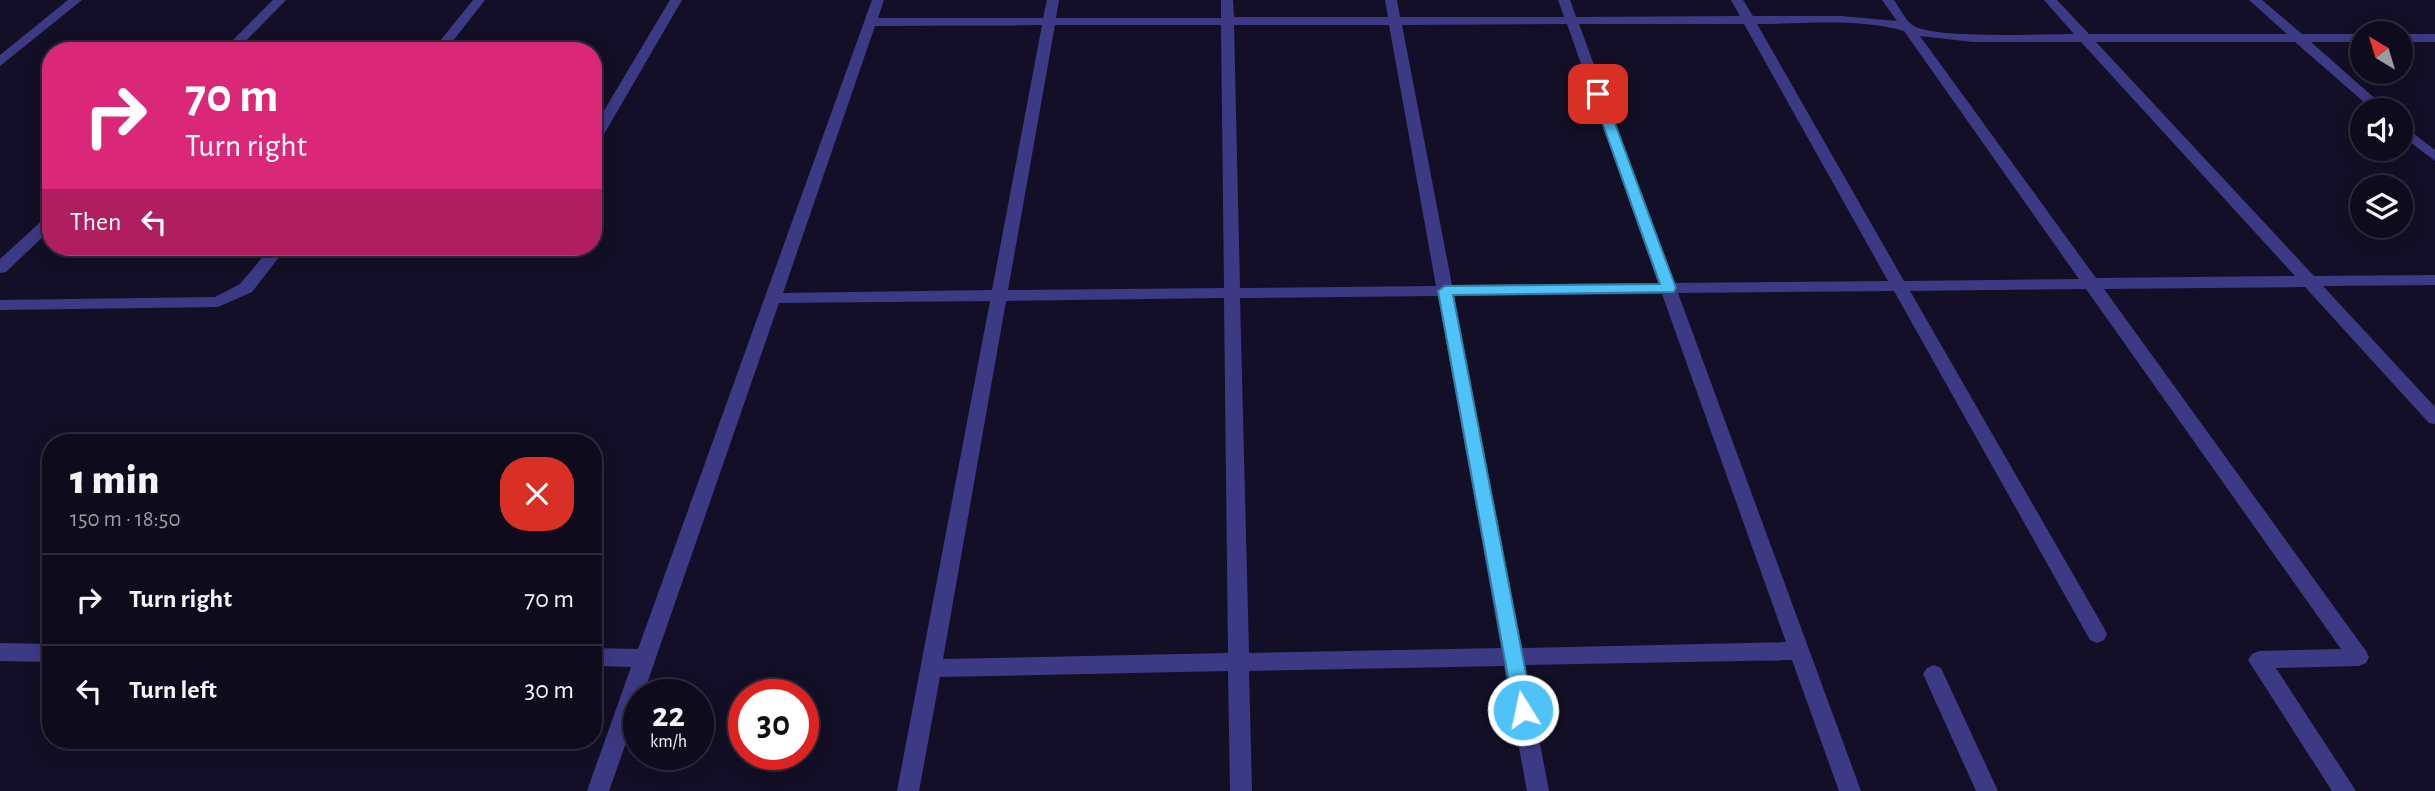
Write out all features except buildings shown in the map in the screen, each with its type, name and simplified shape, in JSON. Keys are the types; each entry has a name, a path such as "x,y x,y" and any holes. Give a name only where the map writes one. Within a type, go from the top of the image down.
{"street":[{"path":"0,62 76,0"},
{"path":"237,42 280,0"},
{"path":"445,42 479,0"},
{"path":"602,126 676,0"},
{"path":"598,791 878,0"},
{"path":"908,791 1053,0"},
{"path":"1227,0 1241,791"},
{"path":"1391,0 1538,791"},
{"path":"1564,0 1850,791"},
{"path":"1737,0 2096,634"},
{"path":"1888,0 2359,657 2259,660 2345,791"},
{"path":"2050,0 2435,418"},
{"path":"2255,0 2367,98"},
{"path":"870,22 1840,20 1890,23 1924,33 1973,38 2350,38"},
{"path":"2413,38 2435,38"},
{"path":"2413,138 2435,157"},
{"path":"0,268 42,228"},
{"path":"0,305 218,302 246,288 272,256"},
{"path":"772,298 2435,280"},
{"path":"931,668 1799,651"},
{"path":"0,652 42,653"},
{"path":"602,657 645,658"},
{"path":"1934,674 1987,791"}],"route":[{"path":"1523,710 1445,291 1669,288 1598,94"}]}
